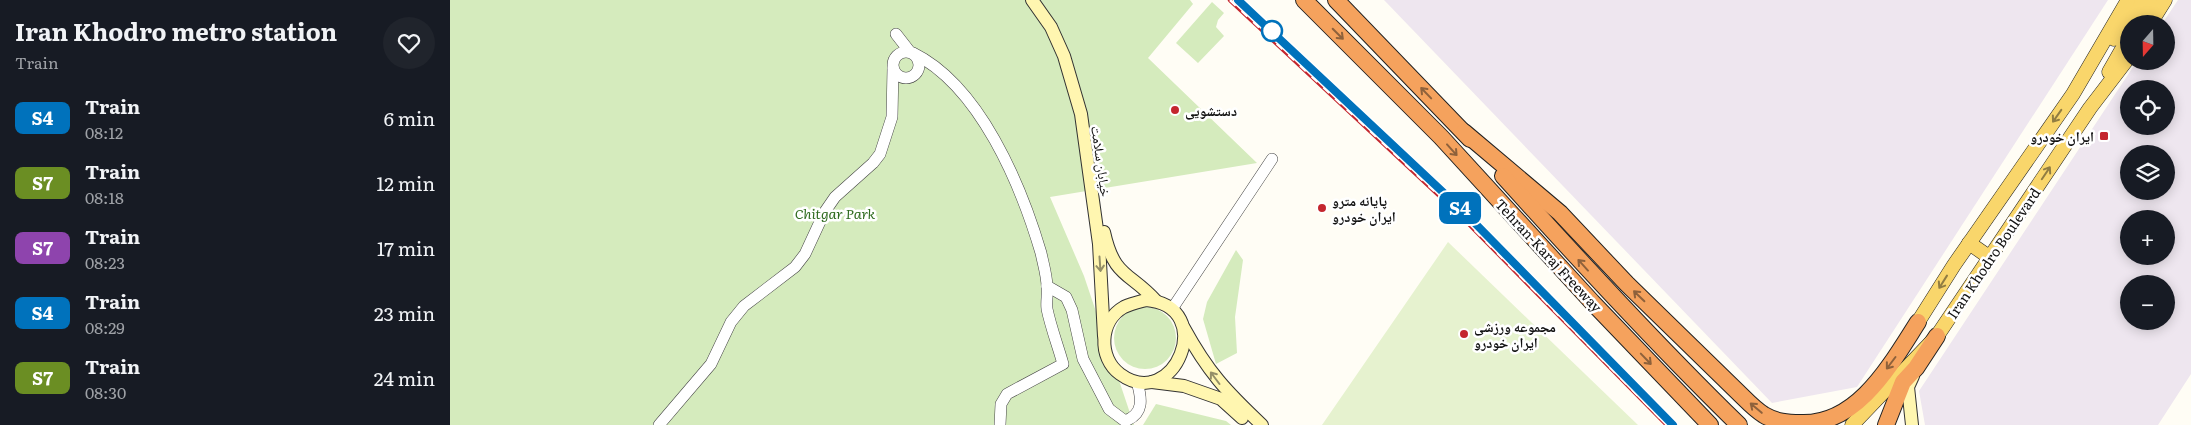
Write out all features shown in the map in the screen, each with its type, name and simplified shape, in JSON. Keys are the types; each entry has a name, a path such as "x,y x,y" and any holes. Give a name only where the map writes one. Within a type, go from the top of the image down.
{"highway":[{"name":"Tehran-Karaj Freeway","path":"1304,0 1441,137 1592,302 1710,425"},
{"name":"Tehran-Karaj Freeway","path":"1336,0 1464,132 1599,283 1669,357 1739,425"},
{"path":"1464,132 1560,213 1627,284 1743,397 1763,414 1782,423 1810,424 1835,417 1851,407 1865,395 1892,362 1918,322"},
{"path":"1886,425 1904,382 1916,368 1937,336"}],"main road":[{"name":"خیابان سلامت","path":"1032,0 1051,28 1064,56 1081,114 1099,244 1104,336"},
{"name":"خیابان سلامت","path":"1039,0 1072,56 1080,79 1100,213 1112,259 1119,269 1147,290 1156,301"},
{"name":"Iran Khodro Boulevard","path":"1918,322 1969,243 2072,94 2128,0"},
{"name":"Iran Khodro Boulevard","path":"2072,94 2108,49 2140,0"},
{"path":"2143,15 2152,0"},
{"path":"2156,15 2165,0"},
{"name":"Iran Khodro Boulevard","path":"2090,108 2120,53"},
{"name":"Iran Khodro Boulevard","path":"1852,425 1937,336 2090,108 2120,68"},
{"path":"1969,243 1989,257"},
{"path":"1250,425 1221,398 1184,386 1143,382 1125,378 1115,370 1108,360 1104,348 1104,336 1114,315 1124,307 1146,300 1156,301 1172,309 1202,360 1221,386 1262,425"},
{"path":"1143,382 1163,378 1174,369 1181,358 1184,328"},
{"path":"1912,425 1908,387 1916,368"}],"street":[{"path":"659,425 711,364 731,322 744,306 795,267 805,254 824,213 835,197 876,158 888,133 894,96 893,68 896,56 896,34 920,64 912,77 894,96"},
{"path":"896,56 901,52 912,53 932,63 961,91 982,120 1003,158 1021,198 1041,254 1047,286 1047,308 1063,364 1007,394 1001,404 1000,425"},
{"path":"893,68 897,74 912,77 929,72 945,74"},
{"path":"1172,309 1272,159"},
{"path":"1047,286 1066,297 1072,310 1083,360 1110,409 1125,421 1135,418 1141,409 1143,382"}],"shaded area":[{"path":"1384,0 2108,0 1857,387 1772,403"},
{"path":"2178,0 2191,0 2191,374 2158,425 1925,425 1919,391 2120,87 2120,135 2175,135 2175,80 2124,80 2131,70 2175,70 2175,15 2168,15"}],"green space":[{"name":"Chitgar Park","path":"450,0 1190,0 1193,4 1148,58 1257,163 1050,197 1084,276 1134,425 450,425"},
{"path":"1212,2 1224,13 1218,20 1216,27 1224,36 1198,63 1176,43"},
{"name":"مجموعه ورزشی ایران خودرو","path":"1448,242 1638,425 1322,425"},
{"path":"1236,250 1243,260 1235,317 1237,353 1216,364 1203,319 1207,302"},
{"path":"1145,307 1157,310 1167,316 1173,326 1176,338 1173,350 1167,360 1157,366 1145,369 1133,366 1123,360 1117,350 1114,338 1117,326 1123,316 1133,310"},
{"path":"1156,404 1226,421 1231,425 1143,425"}],"railway":[{"path":"1230,0 1459,214 1667,425"}],"train":[{"name":"S4","path":"1238,0 1462,210 1673,425"}],"place":[{"name":"دستشویی","path":"1175,110"},
{"name":"ایران خودرو","path":"2104,136"},
{"name":"پایانه مترو ایران خودرو","path":"1322,208"},
{"name":"مجموعه ورزشی ایران خودرو","path":"1464,334"}]}
